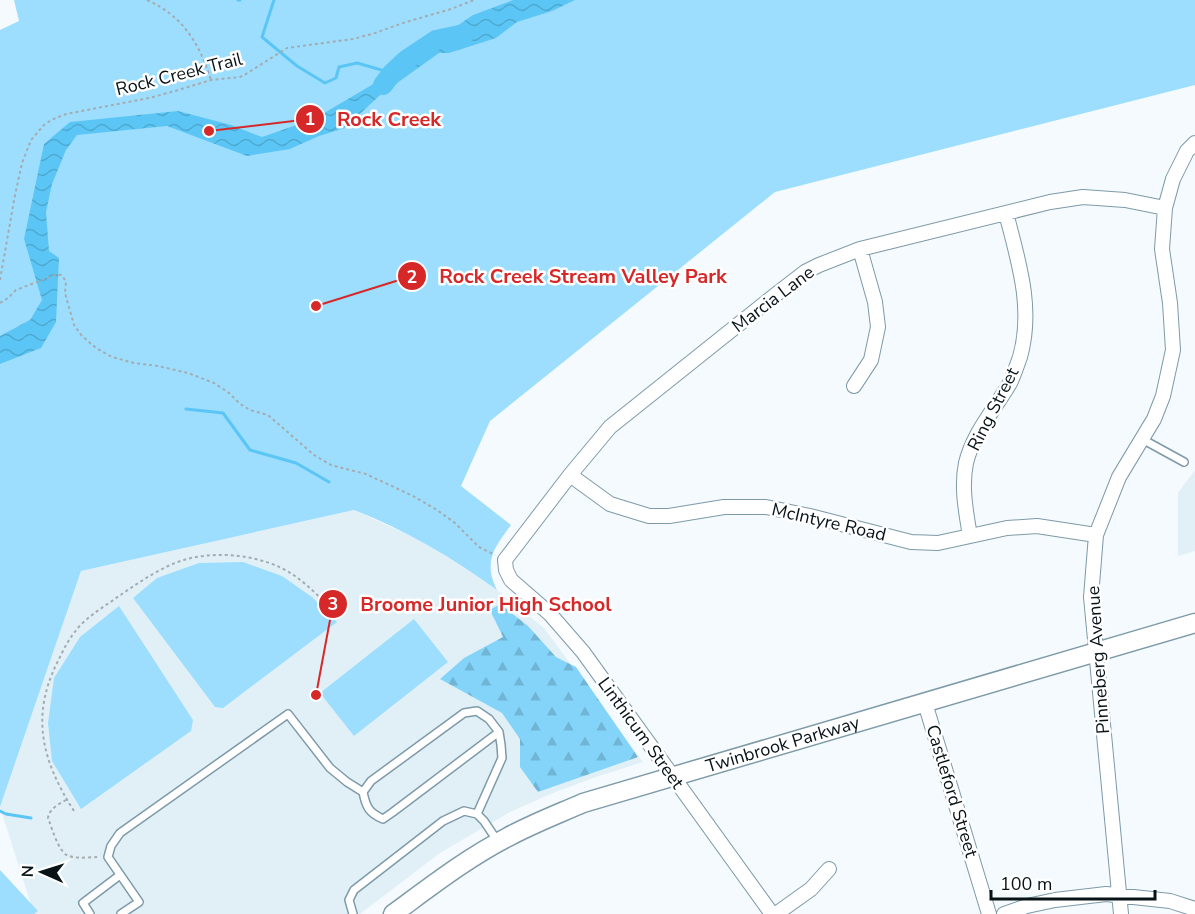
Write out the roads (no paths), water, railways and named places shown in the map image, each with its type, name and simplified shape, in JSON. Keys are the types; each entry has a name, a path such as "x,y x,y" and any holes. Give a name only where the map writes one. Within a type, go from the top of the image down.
{"street":[{"name":"Pinneberg Avenue","path":"1121,914 1091,597 1096,535 1119,477 1154,419 1163,396 1173,350 1170,303 1162,249 1165,208 1173,180 1187,151 1195,143"},
{"name":"Marcia Lane","path":"505,560 610,427 774,296 819,264 860,249 1050,202 1083,197 1125,200 1165,208"},
{"name":"Ring Street","path":"970,536 963,492 966,462 977,436 1011,380 1020,355 1025,327 1026,302 1022,275 1006,213"},
{"path":"854,386 871,360 878,327 875,302 860,249"},
{"name":"McIntyre Road","path":"570,475 610,504 649,516 669,516 724,507 766,507 911,542 938,543 1007,528 1037,526 1096,535"},
{"name":"Linthicum Street","path":"505,560 506,570 512,580 550,614 583,651 774,914"},
{"name":"Twinbrook Parkway","path":"393,914 429,887 498,842 583,803 1195,623"},
{"name":"Castleford Street","path":"925,703 989,914"},
{"path":"774,914 811,889 829,869"},
{"path":"1004,914 1055,900 1106,894 1170,901 1195,909"}],"lane":[{"path":"1142,439 1184,462"},
{"path":"477,814 502,758 499,732 489,718 477,711 464,713 371,781 363,792 365,804 374,815 383,819 499,732"},
{"path":"122,914 139,902 108,857 111,846 120,833 288,714 330,768 363,792"},
{"path":"353,914 349,900 354,890 442,821 464,811 477,814 498,842"},
{"path":"90,914 83,903 120,875"}],"water":[{"path":"513,0 575,0 552,11 517,22 496,38 449,53 439,53 379,96 345,128 319,136 290,149 247,156 167,126 77,135 66,150 52,184 46,212 49,251 59,258 56,322 41,348 0,364 0,336 30,320 42,300 24,239 44,144 70,122 178,111 231,125 262,137 314,119 370,86 473,15"}],"waterway":[{"path":"274,0 262,37 297,66 325,83 336,78 339,67 357,63 392,73"},
{"path":"383,85 406,60 436,40 464,34"},
{"path":"186,409 223,413 250,450 296,463 329,482"},
{"path":"0,811 31,818"}],"place":[{"name":"Rock Creek","path":"209,131"},
{"name":"Rock Creek Stream Valley Park","path":"316,306"},
{"name":"Broome Junior High School","path":"316,695"}]}
